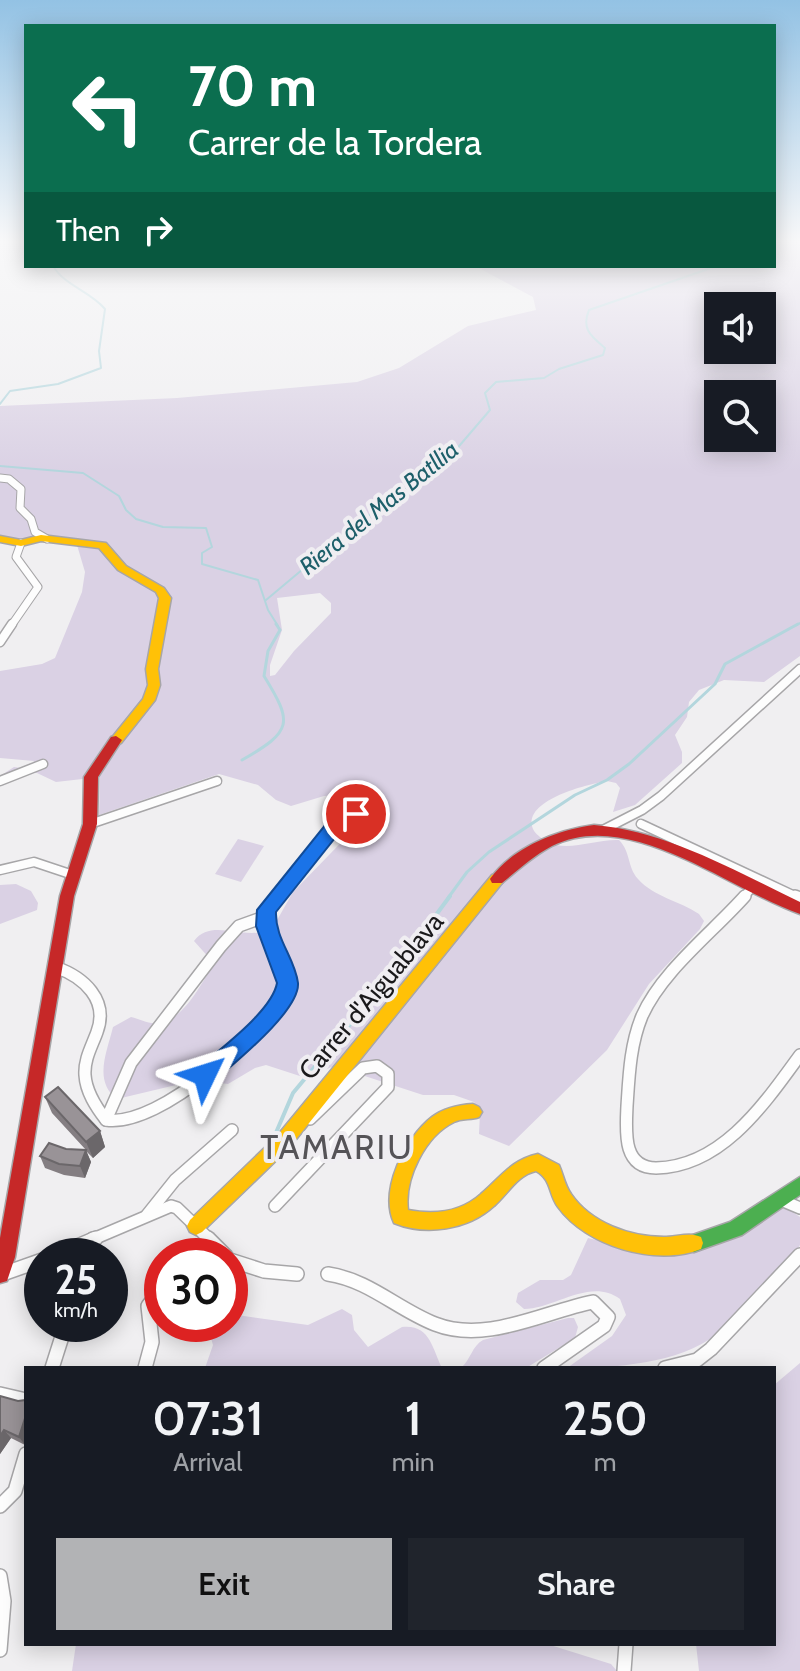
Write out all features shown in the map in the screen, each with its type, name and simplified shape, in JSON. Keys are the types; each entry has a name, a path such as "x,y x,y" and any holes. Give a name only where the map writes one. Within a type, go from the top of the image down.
{"street":[{"path":"0,478 9,479 21,489 20,508 31,519 35,532 47,539"},
{"path":"0,539 21,543"},
{"path":"0,642 38,587 16,557 21,543 27,539 102,545 122,568 150,583 165,598 152,669 154,685 149,700 109,748 95,770 90,785 90,824 73,875 6,1257 0,1274"},
{"path":"623,827 640,832 643,813 800,669"},
{"path":"0,781 43,764"},
{"path":"90,824 217,781"},
{"path":"623,827 651,805"},
{"path":"106,1120 126,1121 167,1101 205,1075 279,1006 287,983 264,917 333,829 356,814"},
{"path":"623,827 640,824 799,903"},
{"name":"Carrer d'Aiguablava","path":"196,1226 283,1142 510,866 545,842 565,835 623,827 799,903"},
{"path":"0,870 34,862 73,875"},
{"path":"754,885 713,932 667,975 642,1016 630,1057 625,1134 630,1155 642,1166 662,1169 687,1163 712,1151 765,1102 800,1055"},
{"path":"106,1120 131,1063 221,946 239,926 264,917"},
{"path":"55,967 78,976 94,993 101,1007 100,1028 85,1072 88,1090 106,1120"},
{"path":"275,1206 388,1087 388,1074 374,1065 363,1068 283,1142"},
{"path":"473,1112 455,1112 426,1134 407,1167 396,1200 395,1210 400,1217 417,1222 468,1213 484,1203 500,1183 519,1168 541,1162 549,1165 556,1174 560,1195 572,1210 594,1226 632,1244 649,1247 677,1245 731,1232 800,1185"},
{"path":"146,1215 157,1196 175,1178 232,1130"},
{"path":"781,1200 800,1208"},
{"path":"95,1238 171,1206 177,1208 208,1238"},
{"path":"673,1366 697,1360 711,1349 800,1255"},
{"path":"0,1274 24,1266"},
{"path":"248,1266 264,1271 297,1274"},
{"path":"328,1274 370,1286 438,1324 466,1329 513,1324 585,1303 593,1302 600,1307 608,1317 604,1326 547,1366"},
{"path":"53,1366 60,1342"},
{"path":"146,1366 152,1342"},
{"path":"0,1394 24,1400"},
{"path":"0,1506 15,1491 24,1461"},
{"path":"0,1576 4,1601 0,1650"},
{"path":"624,1671 626,1646"}],"shaded area":[{"path":"506,317 704,317 704,364 776,364 776,317 800,317 800,656 764,682 724,680 699,690 689,702 687,717 675,735 682,752 682,763 635,805 613,812 620,788 616,783 607,781 560,794 539,808 533,816 535,833 556,845 619,840 632,870 644,885 699,914 704,921 649,984 607,1050 509,1146 479,1134 480,1112 474,1102 454,1095 423,1095 334,1066 306,1078 266,1065 228,1084 197,1080 117,1099 105,1084 105,1056 113,1027 131,1017 150,1023 166,1021 182,1010 212,967 211,960 194,941 201,934 219,930 251,933 272,929 293,892 365,818 365,805 357,794 324,796 291,806 276,800 258,785 219,774 99,815 100,777 56,782 37,773 13,772 0,776 14,767 29,769 34,761 0,758 0,671 42,664 55,658 82,592 85,572 77,545 0,538 0,406 177,398 357,382 399,368 468,326","holes":["320,593 331,603 331,613 275,675 270,676 270,665 282,630 277,598"]},
{"path":"238,839 264,846 241,882 215,874"},
{"path":"16,884 31,891 38,903 37,910 0,924 0,885"},
{"path":"777,1209 788,1209 800,1217 800,1245 792,1259 717,1334 702,1344 665,1358 615,1366 570,1366 612,1336 626,1315 620,1299 609,1293 585,1292 536,1308 524,1309 516,1302 518,1293 540,1280 563,1280 571,1275 588,1238 649,1252"},
{"path":"342,1309 352,1315 354,1330 368,1347 402,1327 419,1329 429,1339 441,1366 206,1366 212,1342 248,1342 248,1317 308,1325"},
{"path":"568,1318 574,1318 578,1327 575,1338 529,1366 463,1366 483,1340"},
{"path":"800,1363 800,1671 699,1671 696,1646 776,1646 776,1383"},
{"path":"76,1646 553,1646 611,1664 617,1671 72,1671"}],"building":[{"path":"58,1087 100,1131 86,1142 45,1097"},
{"path":"49,1143 66,1149 86,1150 80,1166 59,1164 40,1156"},
{"path":"0,1396 24,1400 24,1421 19,1437 4,1430 0,1436"}],"waterway":[{"path":"0,404 10,391 58,384 101,368 99,351 104,317"},
{"name":"Riera del Mas Batllia","path":"266,600 358,523 448,459 490,410 485,393 496,382 544,378 559,369 603,355 605,348 592,336 587,327 587,317"},
{"path":"0,466 83,473 119,496 126,510 136,519 163,527 206,528 212,547 202,553 202,564 258,580 268,610 278,626"},
{"path":"795,626 800,623"},
{"name":"Riera del Mas Batllia","path":"242,760 271,741 283,725 280,705 264,676 268,651 280,630 276,624"},
{"path":"448,898 467,872 489,852 575,795 607,780 629,764 715,684 725,664 798,624"},
{"path":"272,1142 293,1093 396,969 450,896"}],"traffic: fast":[{"path":"694,1243 735,1229 800,1185"}],"traffic: slow":[{"path":"0,539 21,543 41,538 102,545 122,568 160,590 165,598 152,669 154,685 149,700 116,740"},
{"path":"196,1226 283,1142 497,879"},
{"path":"473,1112 449,1116 438,1123 418,1146 399,1190 400,1217 435,1221 470,1212 489,1199 516,1171 538,1162 553,1171 562,1197 576,1213 606,1233 641,1244 677,1246 694,1243"}],"traffic: jam":[{"path":"0,1274 6,1257 67,896 90,824 91,777 116,740"},
{"path":"497,879 547,842 571,833 594,830 618,832 670,848 800,908"}],"district":[{"name":"TAMARIU","path":"337,1147"}],"route":[{"path":"205,1075 246,1040 285,996 287,983 264,917 333,829 347,817 356,814"}]}
